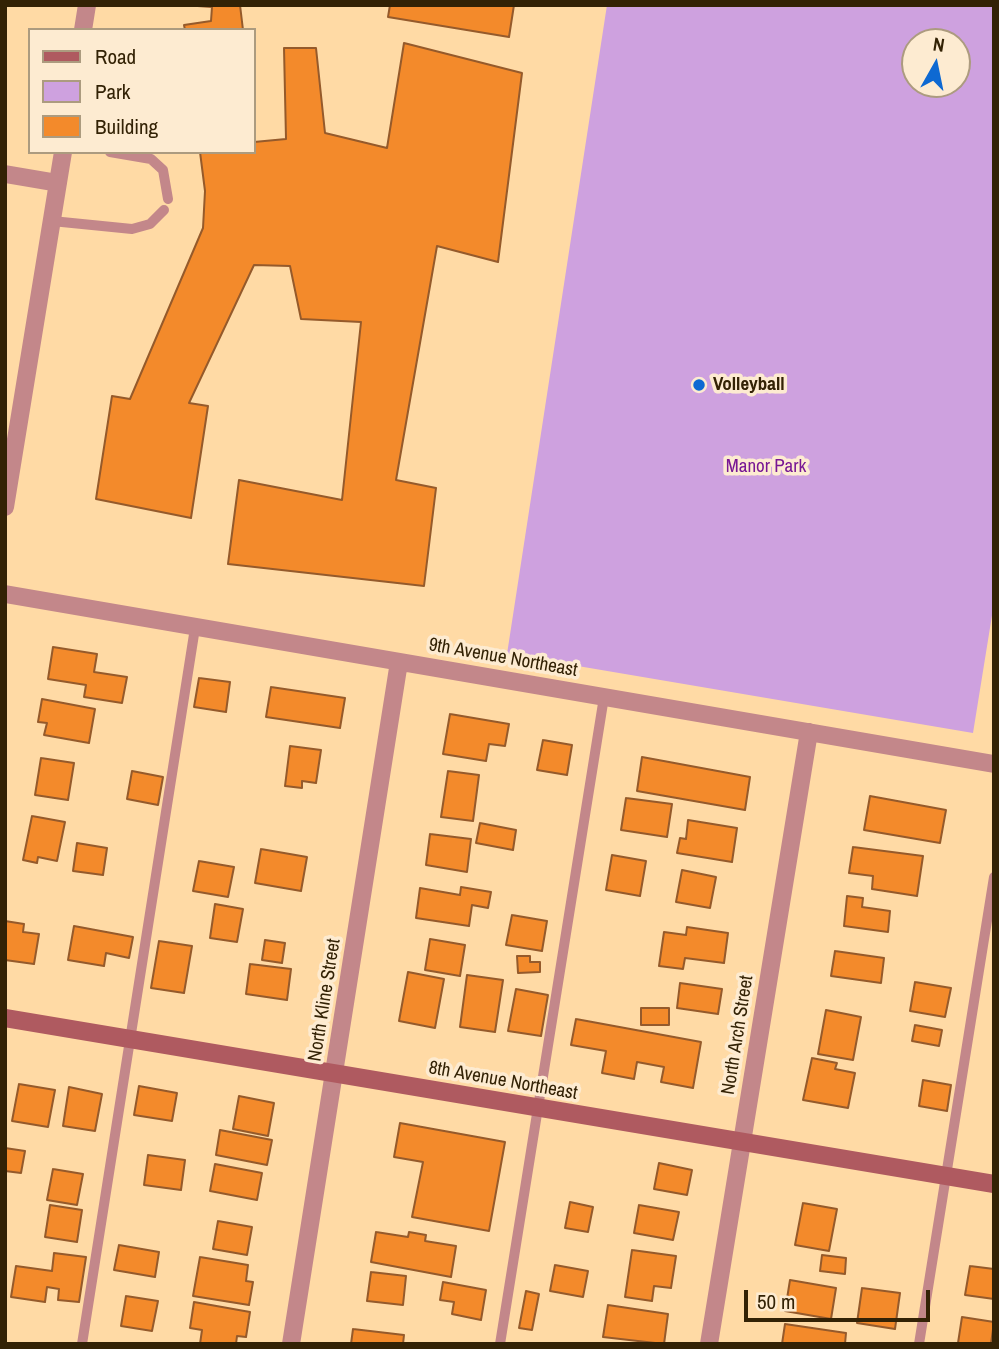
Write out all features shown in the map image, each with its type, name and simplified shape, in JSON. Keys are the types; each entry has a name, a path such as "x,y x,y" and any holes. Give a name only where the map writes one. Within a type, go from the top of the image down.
{"main road":[{"name":"8th Avenue Northeast","path":"5,1018 994,1184"}],"street":[{"path":"83,28 86,5"},
{"path":"5,507 63,154"},
{"path":"5,174 58,183"},
{"name":"9th Avenue Northeast","path":"5,594 994,764"},
{"name":"North Kline Street","path":"291,1344 399,662"},
{"name":"North Arch Street","path":"709,1344 809,732"}],"lane":[{"path":"52,221 132,229 150,224 166,204 163,170 151,159 122,154"},
{"path":"82,1344 195,628"},
{"path":"500,1344 604,697"},
{"path":"919,1344 994,877"}],"green space":[{"name":"Manor Park","path":"607,5 994,5 994,603 973,733 507,654"}],"building":[{"path":"183,5 240,5 243,28 185,28 184,25 211,21 212,7"},
{"path":"390,5 514,5 509,37 388,17"},
{"path":"404,43 522,73 498,262 437,246 396,480 436,488 424,586 228,564 239,480 342,500 361,322 301,319 290,266 254,265 189,403 208,406 191,518 96,499 112,396 130,399 203,228 205,191 200,154 256,154 256,142 286,139 284,48 316,48 325,133 387,148"},
{"path":"53,647 97,654 94,672 127,677 122,703 84,697 86,685 48,679"},
{"path":"199,678 230,682 226,712 194,707"},
{"path":"271,687 345,698 340,728 266,717"},
{"path":"42,699 95,709 89,743 44,735 47,723 38,722"},
{"path":"450,714 509,724 505,746 489,744 486,761 443,754"},
{"path":"543,740 572,745 567,775 537,770"},
{"path":"290,746 321,750 316,783 302,781 302,788 285,786"},
{"path":"642,757 750,777 745,810 637,791"},
{"path":"41,758 74,763 68,800 35,795"},
{"path":"132,771 163,777 158,805 127,799"},
{"path":"448,771 479,775 473,821 441,817"},
{"path":"870,796 946,810 940,843 864,830"},
{"path":"626,798 672,804 667,837 621,830"},
{"path":"32,816 65,822 57,861 38,857 37,863 23,860"},
{"path":"688,820 737,828 732,862 677,853 680,838 686,839"},
{"path":"480,823 516,830 513,850 476,843"},
{"path":"430,834 471,839 467,872 426,865"},
{"path":"77,843 107,848 103,875 73,871"},
{"path":"853,847 923,856 917,896 872,889 873,876 849,873"},
{"path":"261,849 307,857 301,891 255,883"},
{"path":"612,855 646,861 640,896 606,890"},
{"path":"199,861 234,867 228,897 193,891"},
{"path":"682,870 716,877 710,908 676,902"},
{"path":"461,887 491,892 488,908 472,905 469,926 416,918 420,888 460,895"},
{"path":"847,896 863,898 862,907 890,911 888,932 844,926"},
{"path":"215,904 243,909 237,942 210,938"},
{"path":"512,915 547,921 542,951 506,945"},
{"path":"5,921 24,924 23,932 39,934 34,964 5,960"},
{"path":"74,926 133,937 129,958 106,953 104,966 68,960"},
{"path":"687,927 728,933 724,963 685,958 683,969 659,966 664,932 686,935"},
{"path":"430,939 465,945 460,976 425,970"},
{"path":"265,940 285,943 282,963 262,960"},
{"path":"159,941 192,946 184,993 151,988"},
{"path":"835,951 884,958 881,983 831,976"},
{"path":"517,956 530,956 530,962 540,962 540,972 518,973"},
{"path":"250,964 291,969 287,1000 246,994"},
{"path":"408,972 444,979 435,1028 399,1021"},
{"path":"467,975 503,980 495,1032 460,1027"},
{"path":"915,982 951,988 945,1017 910,1011"},
{"path":"680,983 722,989 718,1014 677,1008"},
{"path":"516,989 548,995 541,1036 508,1031"},
{"path":"641,1008 669,1008 669,1025 641,1025"},
{"path":"826,1010 861,1017 853,1060 818,1054"},
{"path":"576,1019 701,1042 693,1088 661,1082 664,1067 637,1062 634,1079 602,1073 606,1051 571,1045"},
{"path":"915,1025 942,1030 939,1046 912,1041"},
{"path":"812,1058 837,1063 835,1069 855,1073 848,1108 803,1100"},
{"path":"923,1080 951,1085 947,1111 919,1106"},
{"path":"19,1084 55,1090 48,1127 12,1121"},
{"path":"139,1086 177,1093 172,1121 134,1115"},
{"path":"69,1087 102,1094 95,1131 63,1126"},
{"path":"239,1096 274,1103 268,1136 233,1129"},
{"path":"400,1123 505,1142 489,1231 412,1217 423,1162 394,1157"},
{"path":"220,1130 272,1140 267,1165 216,1155"},
{"path":"5,1148 25,1151 21,1173 5,1171"},
{"path":"148,1155 185,1160 181,1190 144,1185"},
{"path":"659,1163 692,1170 687,1195 654,1189"},
{"path":"215,1164 262,1173 257,1200 210,1191"},
{"path":"53,1169 83,1174 77,1205 47,1200"},
{"path":"570,1202 593,1207 588,1232 565,1228"},
{"path":"803,1203 837,1209 829,1251 795,1245"},
{"path":"50,1205 82,1210 77,1242 45,1237"},
{"path":"639,1205 679,1212 673,1240 634,1233"},
{"path":"218,1221 252,1227 247,1255 213,1249"},
{"path":"376,1232 408,1237 409,1232 426,1235 425,1241 456,1246 451,1277 371,1262"},
{"path":"119,1245 159,1252 155,1277 114,1270"},
{"path":"632,1250 676,1256 671,1288 654,1286 652,1301 625,1297"},
{"path":"54,1253 86,1257 79,1302 58,1300 59,1289 47,1287 45,1302 11,1297 16,1266 52,1271"},
{"path":"822,1255 846,1258 845,1274 820,1271"},
{"path":"200,1257 248,1265 246,1281 253,1282 249,1305 193,1296"},
{"path":"555,1265 588,1271 583,1297 550,1291"},
{"path":"970,1266 994,1269 994,1299 965,1295"},
{"path":"371,1272 406,1276 403,1305 367,1301"},
{"path":"790,1280 836,1288 831,1319 785,1311"},
{"path":"443,1282 486,1290 481,1320 452,1314 454,1302 440,1300"},
{"path":"862,1288 900,1293 895,1329 857,1323"},
{"path":"526,1291 539,1294 532,1330 519,1328"},
{"path":"126,1296 158,1301 152,1331 121,1326"},
{"path":"194,1302 250,1312 246,1337 237,1336 236,1344 200,1344 202,1330 190,1328"},
{"path":"608,1305 668,1314 664,1344 603,1337"},
{"path":"962,1317 994,1322 991,1344 958,1343"},
{"path":"785,1324 846,1333 845,1344 782,1344"},
{"path":"353,1329 404,1335 403,1344 351,1344"}],"place":[{"name":"Volleyball","path":"699,385"}]}
